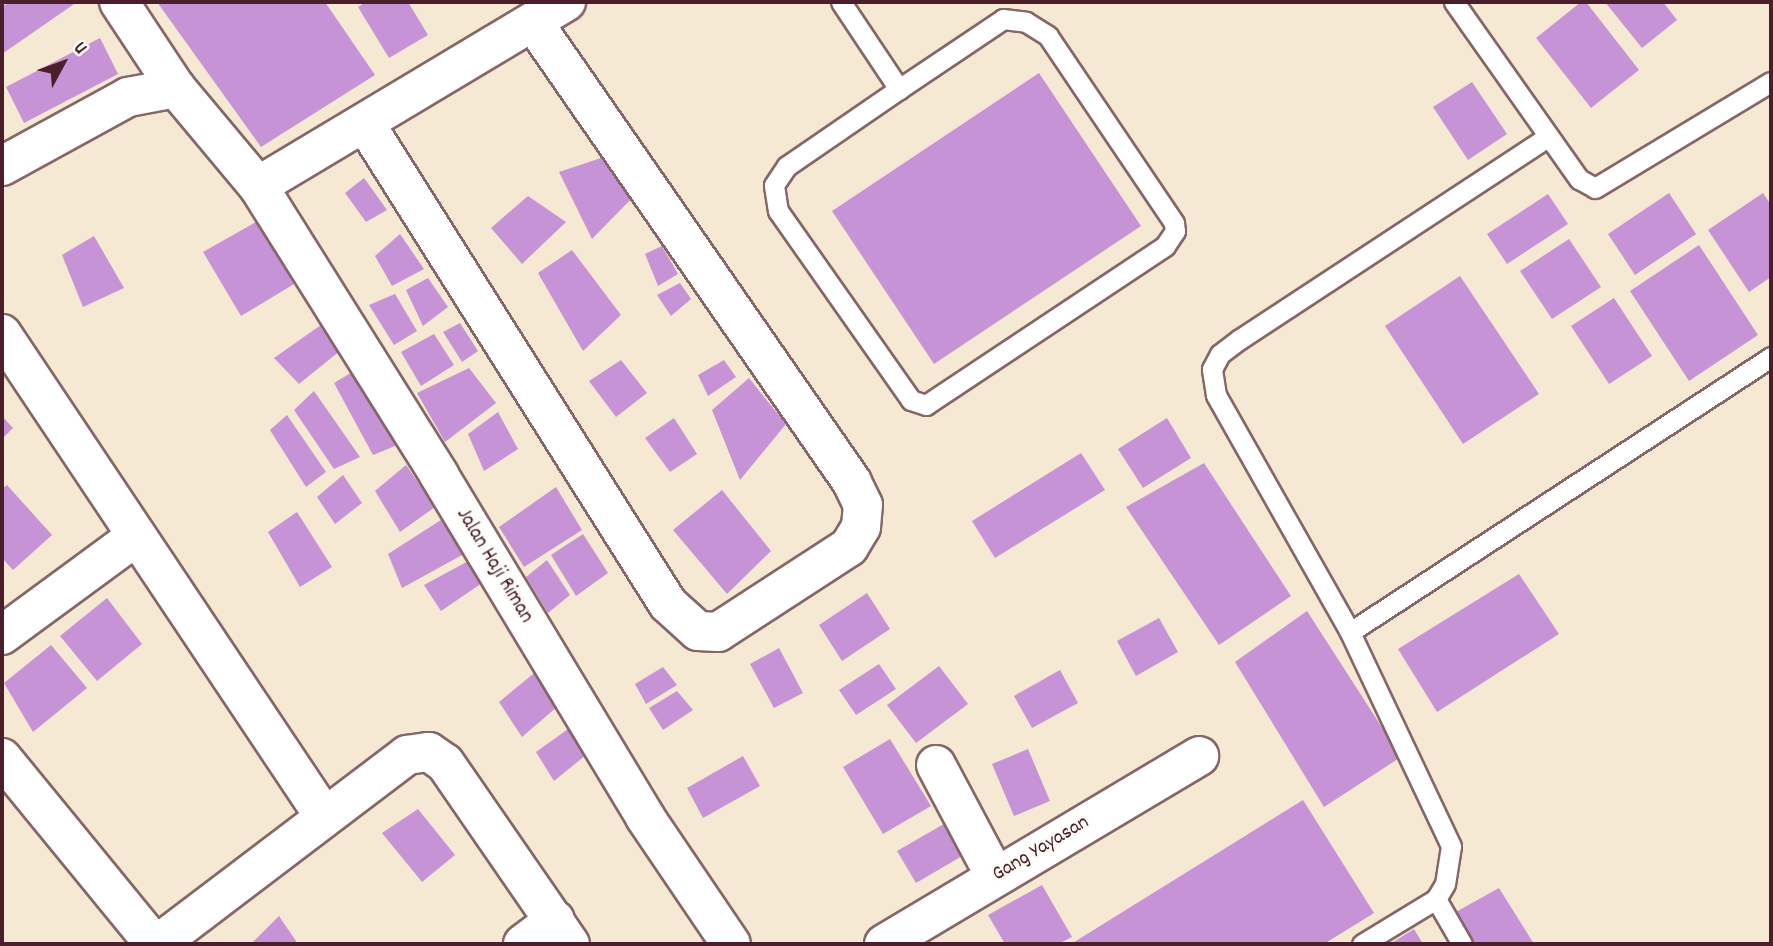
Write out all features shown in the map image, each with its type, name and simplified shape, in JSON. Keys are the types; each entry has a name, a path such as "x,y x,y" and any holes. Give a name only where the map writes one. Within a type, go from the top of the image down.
{"street":[{"name":"Jalan Haji Riman","path":"119,2 176,88 258,186 439,475 645,817 731,944"},
{"path":"258,186 366,125 566,2"},
{"path":"366,125 668,604 698,631 718,632 849,547 861,527 863,505 852,482 533,22"},
{"path":"2,166 128,97 176,88"},
{"path":"2,334 134,538 324,816"},
{"path":"2,635 134,538"},
{"path":"2,758 156,944 407,755 429,752 445,763 562,932 523,944"},
{"name":"Gang Yayasan","path":"884,944 1199,756"},
{"path":"936,765 995,876"}],"lane":[{"path":"841,2 898,89"},
{"path":"1454,2 1578,179 1595,188 1771,82"},
{"path":"1003,19 1026,22 1048,36 1174,223 1175,231 1165,246 939,400 926,405 911,400 778,211 774,185 787,166 898,89 1003,19"},
{"path":"1362,944 1436,899 1445,884 1451,846 1350,632 1216,395 1212,369 1220,354 1240,339 1547,136"},
{"path":"1350,632 1771,357"},
{"path":"1436,899 1462,944"}],"building":[{"path":"9,2 77,2 2,54 2,7"},
{"path":"157,2 325,2 375,75 261,147"},
{"path":"366,2 408,2 428,35 389,58 358,7"},
{"path":"1581,2 1586,2 1639,70 1591,108 1536,38"},
{"path":"1605,2 1663,2 1677,20 1642,48"},
{"path":"100,38 118,74 24,123 6,87"},
{"path":"1039,73 1141,226 934,364 832,211"},
{"path":"1472,82 1507,134 1468,160 1433,107"},
{"path":"610,155 637,193 592,239 559,172"},
{"path":"364,178 387,210 366,222 345,193"},
{"path":"1669,193 1696,234 1635,275 1608,234"},
{"path":"1763,193 1771,205 1771,277 1749,292 1708,230"},
{"path":"1548,194 1568,224 1507,264 1487,234"},
{"path":"528,196 566,222 522,264 491,228"},
{"path":"263,218 299,281 241,316 203,252"},
{"path":"400,234 424,269 392,286 375,256"},
{"path":"94,236 124,288 83,307 62,255"},
{"path":"1569,239 1601,287 1552,319 1520,271"},
{"path":"1699,245 1758,335 1689,381 1630,291"},
{"path":"662,246 678,274 658,286 645,254"},
{"path":"572,250 621,315 583,351 538,273"},
{"path":"1460,276 1539,394 1463,444 1385,326"},
{"path":"428,278 448,307 423,326 406,290"},
{"path":"680,283 691,299 671,316 657,295"},
{"path":"395,294 417,331 394,345 369,305"},
{"path":"1614,298 1652,356 1609,384 1571,326"},
{"path":"328,320 346,346 299,384 274,358"},
{"path":"460,323 478,351 462,362 443,332"},
{"path":"434,334 454,365 421,386 401,352"},
{"path":"621,360 647,393 616,417 589,381"},
{"path":"724,360 736,377 708,396 698,375"},
{"path":"469,368 496,403 445,442 417,393"},
{"path":"354,371 400,444 373,455 334,383"},
{"path":"749,378 786,424 740,480 712,410"},
{"path":"314,391 360,457 334,469 294,410"},
{"path":"498,412 518,449 484,471 468,434"},
{"path":"287,415 326,472 306,487 270,430"},
{"path":"2,416 13,428 2,439"},
{"path":"674,418 697,454 670,472 645,438"},
{"path":"1167,418 1191,458 1143,488 1118,449"},
{"path":"1081,453 1105,490 995,558 972,521"},
{"path":"1204,463 1291,596 1219,645 1126,507"},
{"path":"406,465 435,507 400,532 375,491"},
{"path":"343,475 362,503 335,524 317,497"},
{"path":"7,485 52,535 13,570 2,558 2,489"},
{"path":"556,487 582,530 524,567 499,527"},
{"path":"722,490 771,551 727,594 673,530"},
{"path":"297,512 332,567 300,587 268,532"},
{"path":"444,518 464,554 402,588 388,554"},
{"path":"583,534 608,573 576,596 551,555"},
{"path":"474,558 488,579 441,611 424,585"},
{"path":"547,560 570,595 548,613 526,577"},
{"path":"1519,574 1559,634 1437,712 1398,649"},
{"path":"867,593 890,629 842,661 819,625"},
{"path":"107,598 142,644 97,681 60,636"},
{"path":"1307,611 1401,757 1324,807 1235,662"},
{"path":"1159,618 1178,652 1136,676 1117,641"},
{"path":"51,645 87,688 33,732 4,683"},
{"path":"779,648 803,693 774,708 750,664"},
{"path":"879,664 896,689 856,715 839,690"},
{"path":"544,665 565,700 522,737 499,702"},
{"path":"939,666 968,704 916,743 887,705"},
{"path":"663,667 677,685 646,704 635,684"},
{"path":"1060,670 1078,703 1032,728 1014,696"},
{"path":"677,691 693,710 663,730 649,708"},
{"path":"578,722 597,746 554,781 536,752"},
{"path":"890,739 931,806 883,834 843,767"},
{"path":"1028,749 1050,801 1014,816 992,764"},
{"path":"743,756 760,786 703,818 687,788"},
{"path":"1303,800 1374,913 1324,944 1071,944"},
{"path":"418,809 455,855 422,882 382,833"},
{"path":"956,817 974,849 916,883 897,851"},
{"path":"1042,885 1072,937 1058,944 1005,944 988,915"},
{"path":"1499,888 1534,944 1472,944 1454,913"},
{"path":"279,916 298,944 251,944"},
{"path":"1414,929 1423,944 1390,944"}]}
